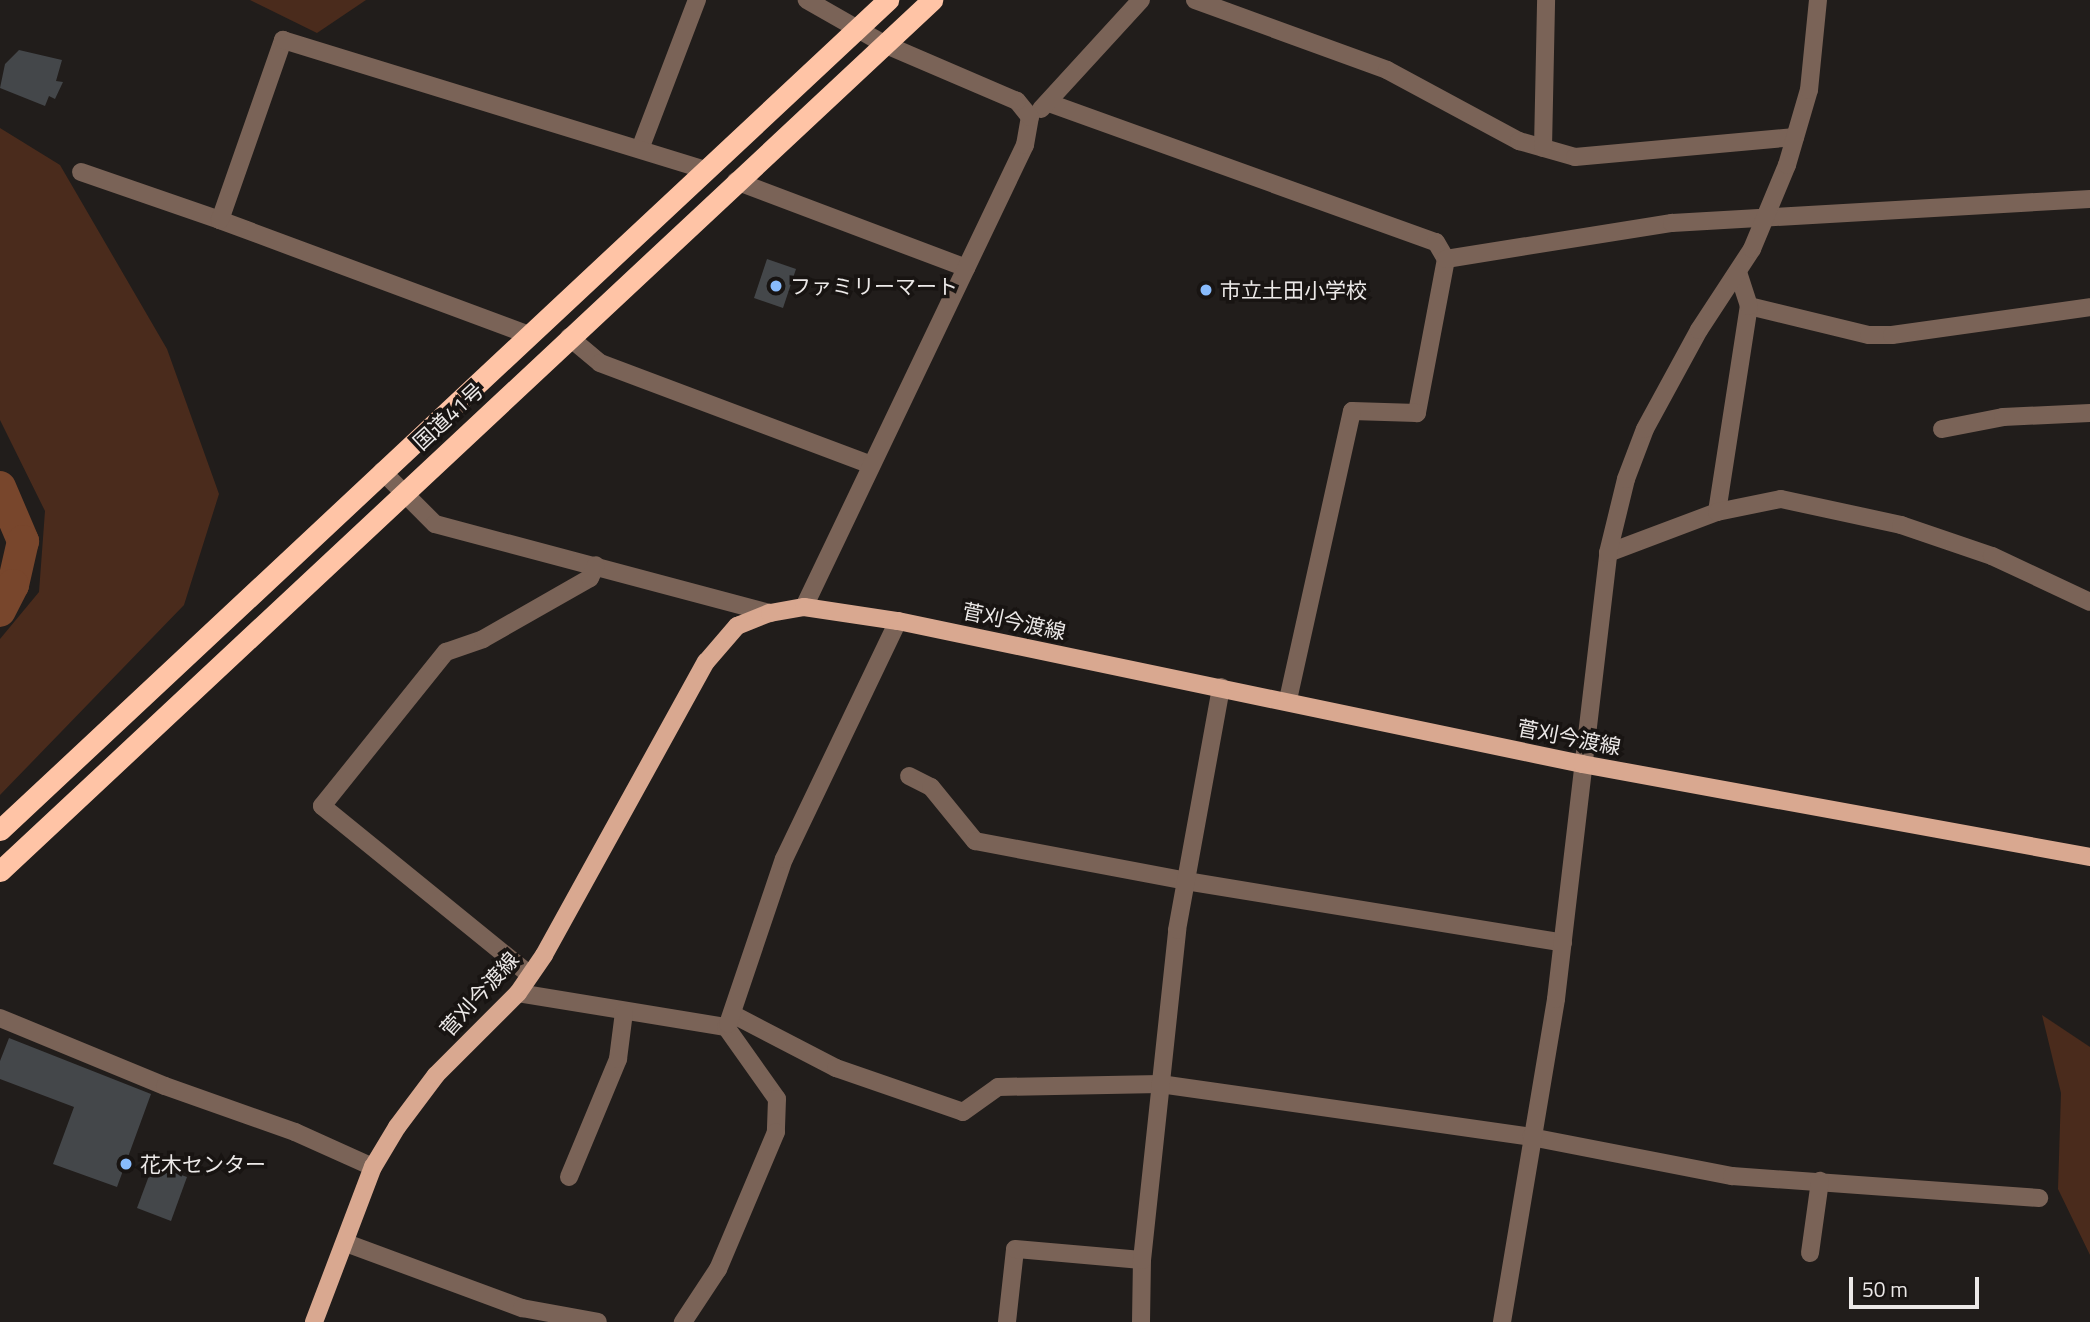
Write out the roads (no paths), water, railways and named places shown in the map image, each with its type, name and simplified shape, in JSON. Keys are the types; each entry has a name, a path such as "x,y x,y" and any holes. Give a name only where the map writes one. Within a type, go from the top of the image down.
{"highway":[{"name":"国道41号","path":"0,830 888,0"},
{"name":"国道41号","path":"0,871 932,0"}],"main road":[{"name":"菅刈今渡線","path":"314,1322 373,1167 436,1075 517,993 530,975 706,662 737,626 769,613 804,607 898,621 1288,699 1582,764 2090,857"}],"street":[{"path":"640,149 697,0"},
{"path":"807,0 884,44 1017,101 1030,117"},
{"path":"804,607 1025,145 1030,117 1049,103 1141,0"},
{"path":"1195,0 1388,70 1519,141 1575,157 1794,137"},
{"path":"1543,148 1546,0"},
{"path":"1502,1322 1563,943 1608,553 1626,479 1646,429 1699,330 1738,272 1765,220 1794,137 1816,49 1818,0"},
{"path":"220,220 283,40 706,170"},
{"path":"1049,103 1436,242 1446,259 1416,413 1352,411 1288,699"},
{"path":"81,172 220,220 529,335"},
{"path":"736,181 966,268"},
{"path":"1446,259 1672,223 1765,220 2090,199"},
{"path":"1717,512 1749,306 1738,272"},
{"path":"1749,306 1869,335 1892,335 2090,307"},
{"path":"569,337 600,363 872,465"},
{"path":"1942,429 2003,417 2090,413"},
{"path":"382,471 435,524 769,613"},
{"path":"1608,553 1717,512 1781,499 1809,502 1901,525 1992,556 2090,602"},
{"path":"530,975 322,806 446,652 483,639 590,578 596,565"},
{"path":"683,1322 718,1269 776,1132 779,1114 777,1099 730,1021 784,859 898,621"},
{"path":"1141,1322 1142,1260 1160,1084 1186,881 1221,687"},
{"path":"909,776 931,787 975,841 1186,881 1563,943"},
{"path":"517,993 624,1012 730,1021 836,1068 963,1112 998,1087 1160,1084 1531,1137 1732,1176 2039,1198"},
{"path":"569,1177 618,1059 624,1012"},
{"path":"0,1018 165,1086 295,1132 373,1167"},
{"path":"1810,1253 1819,1181"},
{"path":"346,1243 522,1308 598,1322"},
{"path":"1007,1322 1015,1249 1142,1260"}],"waterway":[{"path":"0,487 23,541 13,585 0,611"}],"place":[{"name":"ファミリーマート","path":"776,286"},
{"name":"市立土田小学校","path":"1206,290"},
{"name":"花木センター","path":"126,1164"}]}
